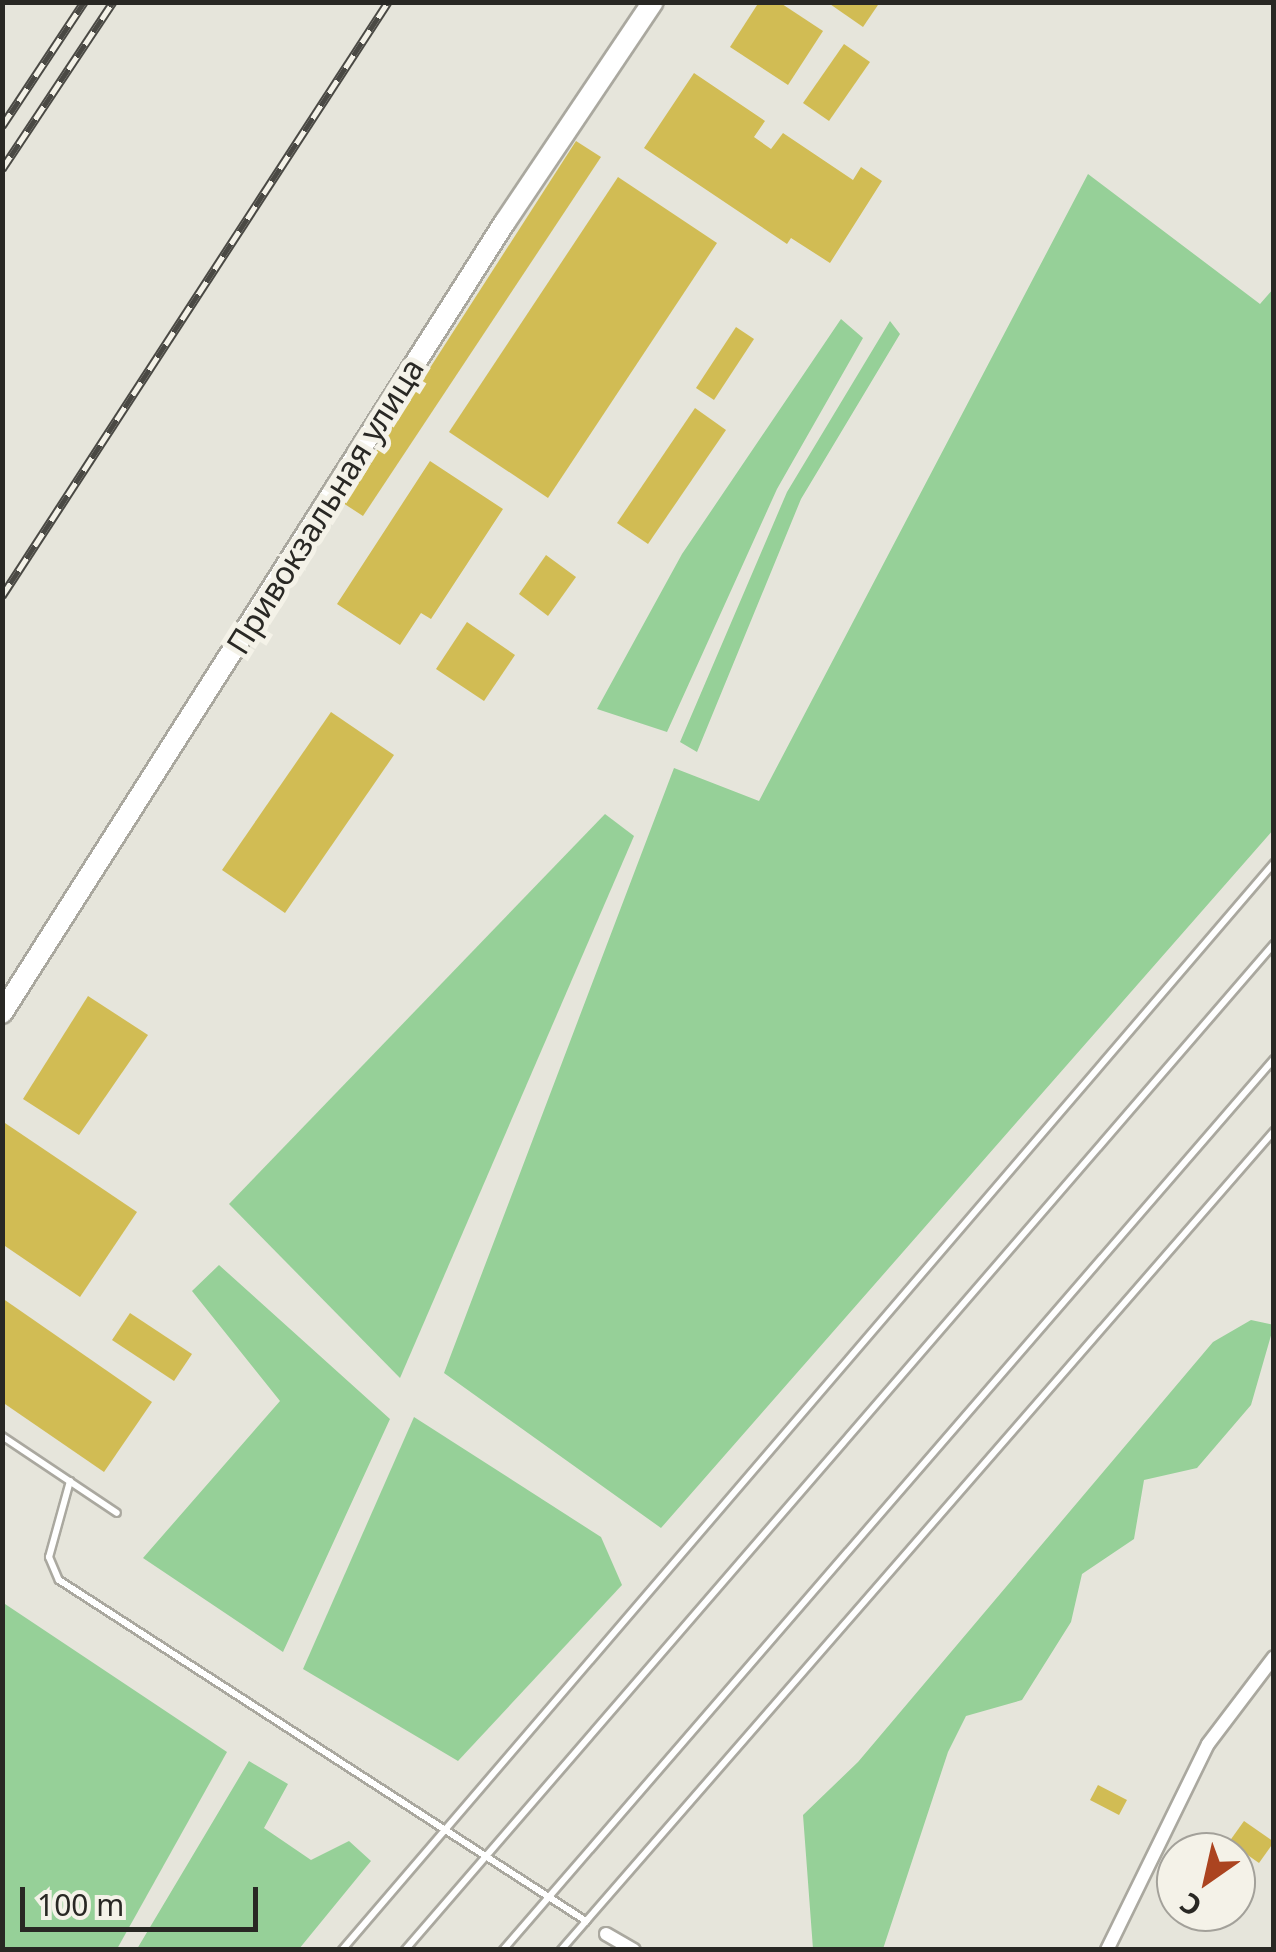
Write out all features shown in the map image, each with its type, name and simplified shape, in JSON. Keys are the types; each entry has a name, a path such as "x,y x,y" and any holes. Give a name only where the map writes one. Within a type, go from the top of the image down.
{"main road":[{"name":"Привокзальная улица","path":"2,1013 505,222 653,2"}],"street":[{"path":"1107,1950 1208,1744 1274,1657"},
{"path":"606,1934 634,1950"}],"lane":[{"path":"342,1950 1274,863"},
{"path":"405,1950 1274,944"},
{"path":"503,1950 1274,1059"},
{"path":"561,1950 1274,1130"},
{"path":"2,1436 117,1513"},
{"path":"70,1481 49,1557 59,1580 606,1934"}],"green space":[{"path":"1088,174 1260,304 1273,289 1273,830 661,1528 444,1373 674,768 759,801"},
{"path":"841,319 863,338 777,489 667,732 597,709 682,554"},
{"path":"890,321 900,334 801,499 697,752 680,742 787,492"},
{"path":"605,814 634,836 400,1378 229,1204"},
{"path":"219,1265 390,1419 283,1652 143,1558 280,1401 192,1291"},
{"path":"1251,1320 1274,1325 1251,1405 1197,1468 1144,1480 1134,1539 1082,1574 1071,1622 1022,1700 966,1716 948,1752 883,1949 813,1949 803,1815 858,1762 1213,1342"},
{"path":"414,1417 601,1537 622,1585 458,1761 303,1669"},
{"path":"2,1602 227,1752 117,1949 3,1949"},
{"path":"249,1761 288,1784 264,1828 311,1860 349,1841 371,1861 299,1949 137,1949"}],"building":[{"path":"759,2 779,2 823,31 788,85 730,47"},
{"path":"827,2 880,2 863,27"},
{"path":"844,44 870,62 829,121 803,103"},
{"path":"694,73 765,121 754,137 771,149 783,133 853,180 861,167 882,181 830,263 791,238 787,244 644,148"},
{"path":"576,141 601,157 363,516 343,503"},
{"path":"618,177 717,243 548,498 449,432"},
{"path":"736,327 754,339 714,400 696,388"},
{"path":"695,408 726,430 648,544 617,523"},
{"path":"430,461 503,509 431,619 421,613 400,645 337,604"},
{"path":"546,555 576,577 548,616 519,594"},
{"path":"467,622 515,655 484,701 436,669"},
{"path":"331,712 394,755 285,913 222,870"},
{"path":"88,996 148,1035 79,1135 23,1099"},
{"path":"2,1121 137,1212 80,1297 2,1244"},
{"path":"2,1298 152,1402 104,1472 2,1402"},
{"path":"130,1313 192,1354 174,1381 112,1340"},
{"path":"1098,1785 1127,1800 1119,1815 1090,1800"},
{"path":"1244,1821 1274,1842 1259,1863 1256,1832 1236,1832"}],"railway":[{"path":"2,126 84,2"},
{"path":"2,169 113,2"},
{"path":"2,596 388,2"}]}
